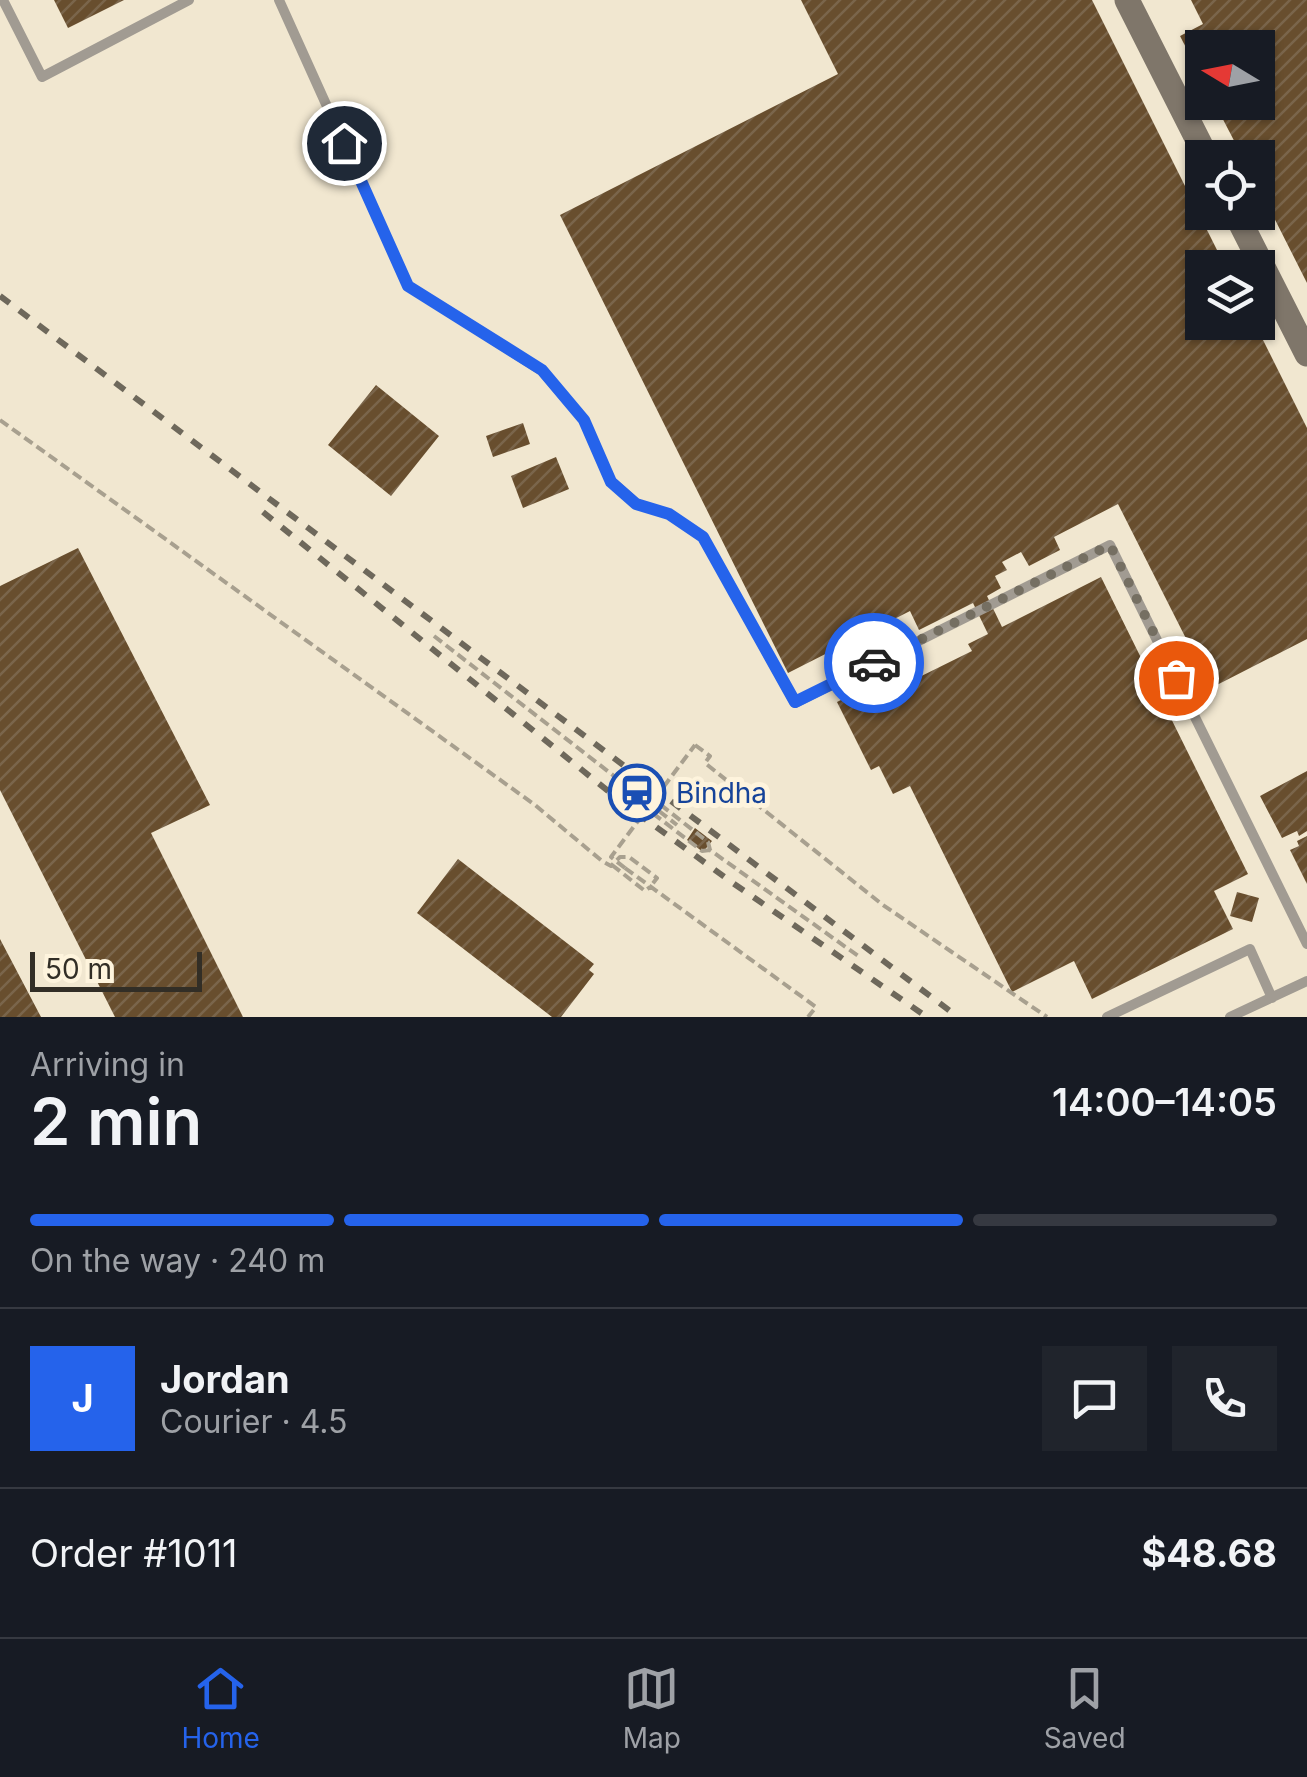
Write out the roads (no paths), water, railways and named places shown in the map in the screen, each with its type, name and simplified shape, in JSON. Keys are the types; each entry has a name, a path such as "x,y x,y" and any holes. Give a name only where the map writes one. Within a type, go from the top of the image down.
{"street":[{"path":"1127,0 1198,140"},
{"path":"1244,230 1307,354"}],"lane":[{"path":"3,0 42,77 188,0"},
{"path":"279,0 408,286 542,370 584,420 611,482 636,504 669,514 703,537 795,702 1110,545 1307,944"},
{"path":"1107,1017 1250,948 1272,998"},
{"path":"1230,1017 1307,981"}],"railway":[{"path":"0,296 958,1017"},
{"path":"263,512 618,799 927,1017"}],"place":[{"name":"Bindha","path":"637,793"}]}
